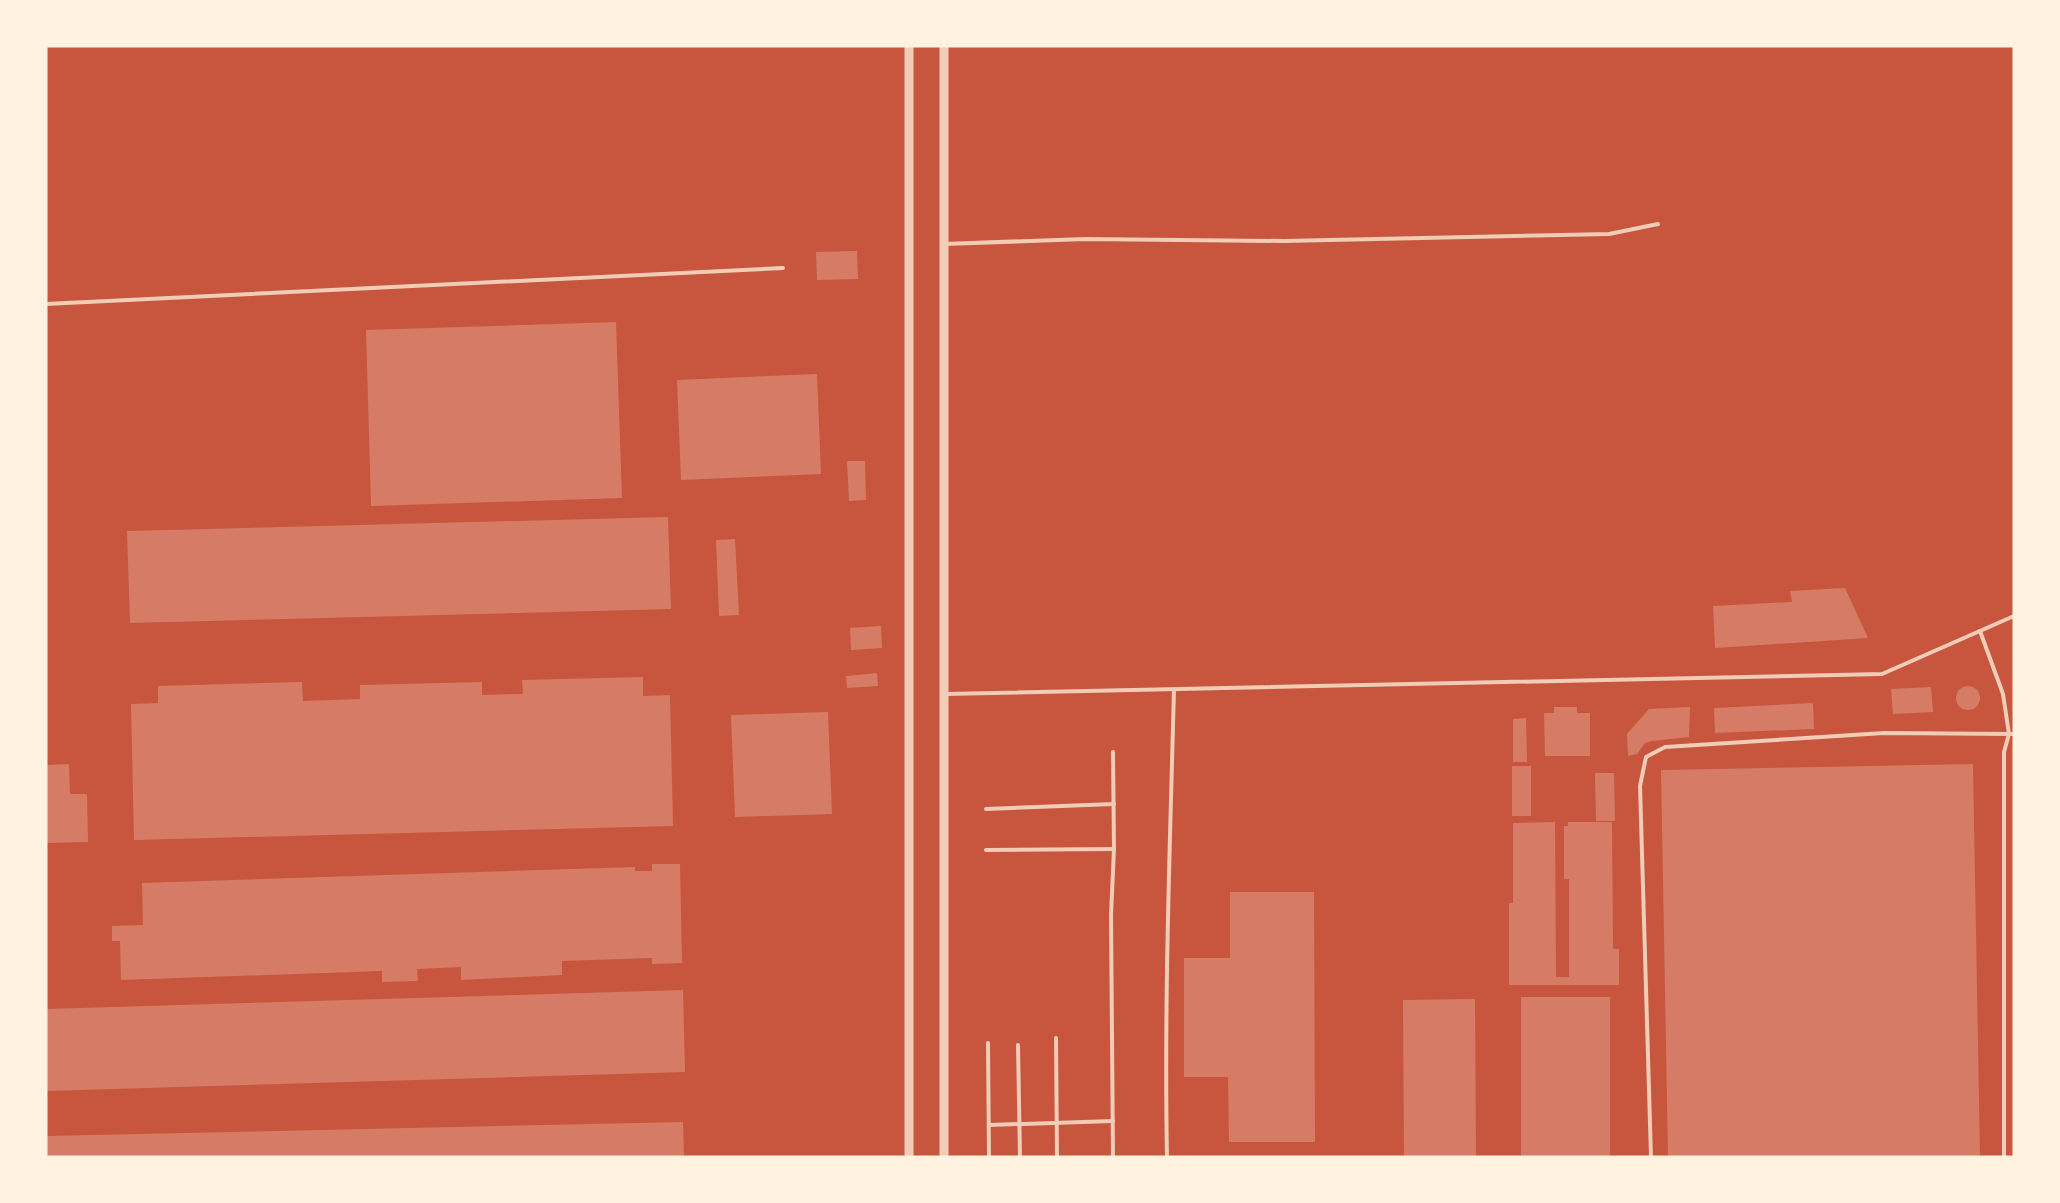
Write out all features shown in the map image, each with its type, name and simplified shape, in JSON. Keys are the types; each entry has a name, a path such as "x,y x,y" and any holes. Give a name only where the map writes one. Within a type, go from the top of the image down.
{"street":[{"path":"909,46 909,1157"},
{"path":"944,46 944,1157"}],"lane":[{"path":"944,244 1085,239 1276,241 1609,234 1658,224"},
{"path":"46,304 783,268"},
{"path":"944,694 1882,674 2014,616"},
{"path":"1980,631 2003,694 2008,734 2004,752 2004,1157"},
{"path":"1166,1157 1165,1088 1174,689"},
{"path":"1651,1157 1640,786 1646,757 1665,748 1884,733 2014,734"},
{"path":"1113,752 1114,849 1111,915 1113,1157"},
{"path":"986,809 1114,804"},
{"path":"986,850 1114,849"},
{"path":"1056,1038 1057,1157"},
{"path":"988,1043 989,1157"},
{"path":"1018,1045 1020,1157"},
{"path":"989,1125 1113,1121"}],"building":[{"path":"857,251 858,279 817,280 816,252"},
{"path":"616,322 622,498 371,506 366,330"},
{"path":"817,374 821,474 681,480 677,380"},
{"path":"847,461 865,461 866,500 849,501"},
{"path":"668,517 671,609 130,623 127,531"},
{"path":"735,539 739,615 719,616 716,540"},
{"path":"1845,588 1868,638 1715,648 1713,606 1792,602 1790,591"},
{"path":"881,626 882,648 851,650 850,628"},
{"path":"877,673 878,686 847,688 846,676"},
{"path":"643,677 643,696 670,695 673,826 134,840 131,704 158,703 158,686 302,682 303,701 360,699 360,685 482,682 482,695 523,694 522,680"},
{"path":"1968,686 1977,689 1980,698 1977,707 1968,710 1959,707 1956,698 1959,689"},
{"path":"1931,687 1933,712 1893,714 1891,689"},
{"path":"1813,703 1814,729 1715,733 1714,708"},
{"path":"1554,707 1577,707 1577,713 1590,713 1590,756 1545,756 1544,713 1554,713"},
{"path":"1690,707 1689,737 1645,743 1637,754 1628,756 1627,734 1649,709"},
{"path":"828,712 832,814 735,817 731,715"},
{"path":"1526,718 1527,762 1513,762 1513,719"},
{"path":"69,764 70,794 87,794 88,842 46,843 46,765"},
{"path":"1973,764 1980,1157 1668,1157 1661,770"},
{"path":"1512,766 1531,766 1531,816 1512,816"},
{"path":"1595,773 1614,773 1615,821 1596,821"},
{"path":"1555,822 1556,977 1569,977 1569,879 1564,879 1564,826 1568,826 1568,822 1612,822 1613,949 1619,949 1619,985 1509,985 1509,903 1513,903 1513,823"},
{"path":"652,864 680,864 682,963 652,964 652,958 562,961 562,975 461,980 461,967 417,969 418,981 382,982 382,971 121,980 120,941 112,941 112,926 143,925 142,883 635,867 635,871 652,871"},
{"path":"1230,892 1314,892 1315,1142 1229,1142 1228,1077 1184,1077 1184,958 1230,958"},
{"path":"683,990 685,1072 46,1091 46,1009"},
{"path":"1521,997 1610,997 1610,1157 1521,1157"},
{"path":"1475,999 1476,1157 1404,1157 1403,1000"},
{"path":"683,1122 684,1157 46,1157 46,1136"}]}
